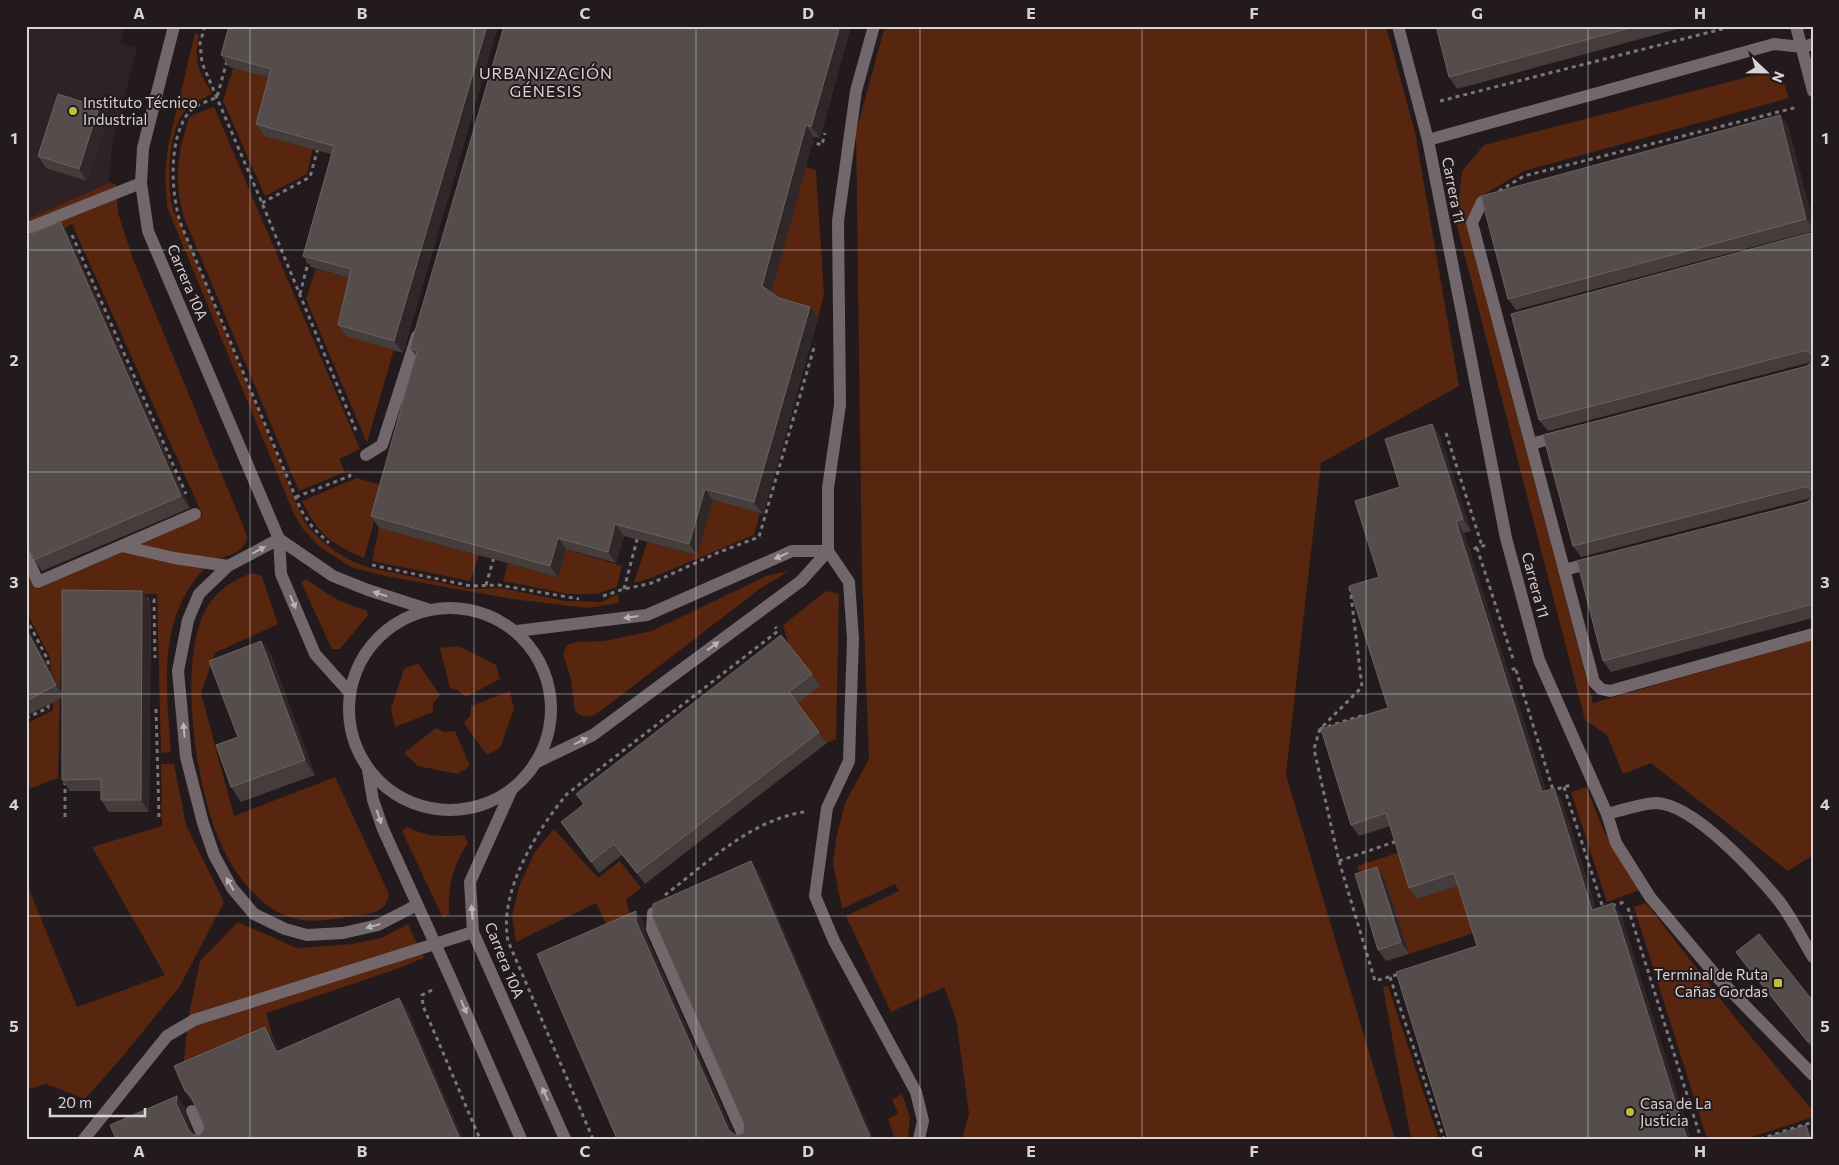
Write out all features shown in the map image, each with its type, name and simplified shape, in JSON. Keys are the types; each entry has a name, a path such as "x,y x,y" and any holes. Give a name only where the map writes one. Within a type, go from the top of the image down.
{"street":[{"name":"Carrera 10A","path":"174,26 143,148 141,183 148,231 280,539"},
{"path":"874,26 856,91 838,221 840,405 828,488 828,550 849,582 853,639 849,761 826,808 815,896 834,941 916,1092 923,1121 919,1139"},
{"name":"Carrera 11","path":"1398,26 1428,140 1506,538 1539,660 1607,814 1616,843 1650,897 1719,979 1813,1075"},
{"path":"1796,26 1808,46 1813,91"},
{"path":"1428,140 1774,44 1808,46"},
{"path":"26,229 141,183"},
{"path":"1482,202 1472,223 1504,322 1531,444 1594,682 1601,689 1610,691 1813,634"},
{"path":"366,456 382,446 419,328"},
{"path":"1531,444 1569,434"},
{"path":"26,555 38,582 195,514"},
{"path":"280,539 228,566 199,594 188,620 178,671 186,757 203,823 214,855 232,888 254,914 285,928 307,935 343,933 378,925 417,905"},
{"path":"280,539 333,576 368,590 426,609 466,608 504,621 517,631 533,648 550,684 552,724 537,762 511,791 474,808 435,810 398,796 368,770"},
{"path":"280,539 281,574 315,654 350,693"},
{"path":"122,546 174,558 228,566"},
{"path":"537,762 593,735 801,582 828,550"},
{"path":"517,631 647,615 792,551 828,550"},
{"path":"1564,570 1603,560"},
{"path":"426,609 390,626 363,656 350,693 351,734 368,770 374,800 383,829 520,1139"},
{"name":"Carrera 10A","path":"511,791 470,882 473,932 565,1139"},
{"path":"1607,814 1656,803 1676,808 1697,821 1730,848 1780,902 1813,957"},
{"path":"653,912 652,929 745,1139"},
{"path":"84,1139 167,1036 194,1020 473,932"},
{"path":"192,1111 204,1139"}],"path":[{"path":"205,26 199,53 202,63 366,456 344,461 350,476 296,497"},
{"path":"1440,101 1734,26"},
{"path":"229,53 217,97 190,110 180,131 174,159 176,206 180,222 301,510 313,528 336,548"},
{"path":"1482,202 1524,176 1803,105"},
{"path":"262,203 310,176 320,139"},
{"path":"803,140 822,145"},
{"path":"69,229 195,514"},
{"path":"300,295 310,257"},
{"path":"97,316 106,312"},
{"path":"106,335 114,330"},
{"path":"599,597 652,583 717,553 759,537 816,340"},
{"path":"142,418 151,414"},
{"path":"782,427 791,430"},
{"path":"149,433 158,429"},
{"path":"1446,433 1482,546"},
{"path":"624,589 639,531"},
{"path":"1459,554 1506,538"},
{"path":"486,585 497,548"},
{"path":"367,564 471,586 500,585 566,598 582,599"},
{"path":"1359,584 1350,587 1362,687 1320,729 1314,749 1338,861 1375,981 1408,971"},
{"path":"145,600 154,600"},
{"path":"593,1139 508,941 506,928 507,912 514,885 528,852 548,817 567,794 778,631 764,609"},
{"path":"26,618 48,660 48,670"},
{"path":"1497,674 1539,660"},
{"path":"26,718 48,708 48,698"},
{"path":"1320,729 1366,715"},
{"path":"64,817 65,777"},
{"path":"1544,793 1591,778"},
{"path":"1564,787 1603,908"},
{"path":"653,912 659,899 752,830 791,814 826,808"},
{"path":"1338,861 1404,839"},
{"path":"1594,911 1626,901 1650,897"},
{"path":"1626,901 1701,1139"},
{"path":"1390,977 1444,1139"},
{"path":"452,982 422,995 423,1006 480,1139"},
{"path":"1760,1139 1813,1122"}],"shaded area":[{"name":"Instituto Técnico Industrial","path":"26,26 125,26 120,43 137,48 112,145 109,183 26,220"},
{"path":"885,26 1386,26 1415,132 1459,386 1321,463 1286,775 1395,1139 962,1139 969,1113 956,1019 944,987 891,1012 846,916 899,891 895,884 842,909 833,862 836,839 845,803 869,759 862,575 856,132"},
{"path":"195,33 199,35 197,44 198,66 212,94 188,108 181,116 176,127 170,168 172,206 304,521 332,549 367,567 471,589 500,588 566,601 601,602 618,594 619,603 588,608 512,599 385,576 351,567 320,547 302,528 294,514 167,207 165,175 168,146"},
{"path":"233,68 279,81 264,135 313,149 307,174 265,196 223,101"},
{"path":"1779,69 1789,98 1524,171 1478,198 1466,223 1593,703 1813,640 1813,855 1788,871 1651,763 1623,774 1607,735 1585,720 1456,222 1462,171 1484,145"},
{"path":"214,107 360,449 339,459 345,472 299,491 185,220 181,206 178,181 179,157 189,118 194,114"},
{"path":"806,167 816,170 824,294 818,318 768,304"},
{"path":"109,183 116,184 118,213 133,259 248,538 240,550 215,561 197,577 184,596 175,617 170,639 167,684 171,752 161,753 157,594 62,596 58,778 26,790 26,724 53,710 50,657 26,611 26,563 38,589 203,516 72,224 26,245 26,220"},
{"path":"316,269 361,281 394,349 367,443 306,299"},
{"path":"357,478 384,486 364,558 334,543 327,537 314,522 302,501"},
{"path":"713,500 760,513 754,535 651,578 634,583 647,542 697,555"},
{"path":"379,528 479,555 470,581 372,561"},
{"path":"566,549 622,566 617,587 597,594 567,594 503,581 508,563 558,577"},
{"path":"791,570 761,588 598,713 586,716 575,711 571,679 563,654 567,645 576,642 604,641 652,631 766,576"},
{"path":"253,573 262,576 278,624 215,653 201,693 234,816 335,777 389,894 385,905 371,913 312,921 295,919 276,911 265,904 239,875 225,853 211,819 197,759 193,726 191,692 197,632 206,609 220,591 232,582"},
{"path":"307,579 335,598 366,610 368,615 340,649 332,649 301,582"},
{"path":"826,591 839,594 836,739 827,743 797,703 789,646 783,625"},
{"path":"459,646 496,665 500,679 466,697 458,690 450,688 440,648"},
{"path":"418,663 440,695 433,703 433,712 395,727 391,709 404,669"},
{"path":"510,691 514,709 500,748 487,755 464,723 471,715 471,706"},
{"path":"436,728 444,732 455,731 470,766 458,774 418,766 404,753"},
{"path":"161,764 174,764 186,825 224,902 180,986 85,1099 46,1084 26,1090 26,882 77,1007 165,975 92,847 162,826"},
{"path":"1586,787 1604,831 1642,889 1607,902 1571,792"},
{"path":"407,827 435,836 464,835 468,843 452,877 449,914 443,918 402,831"},
{"path":"554,829 598,878 620,861 641,888 626,899 630,915 607,926 596,903 516,942 512,916 520,884 535,852"},
{"path":"1447,837 1477,932 1409,954 1394,907 1372,914 1357,866"},
{"path":"1646,903 1737,1020 1813,1111 1813,1117 1746,1139 1707,1139 1634,907"},
{"path":"238,922 297,948 352,944 381,938 408,924 424,958 266,1013 273,1038 182,1078 188,1019 200,961"},
{"path":"1388,986 1439,1139 1411,1139 1383,987"},
{"path":"902,1094 910,1117 908,1139 895,1139 888,1119 898,1113 892,1100"}],"building":[{"path":"229,26 487,26 394,341 338,325 351,269 303,256 334,146 256,124 271,69 221,55"},
{"path":"504,26 840,26 811,127 806,125 762,286 779,298 810,307 754,502 705,489 689,544 615,524 608,552 558,538 550,566 371,516 417,351 410,348"},
{"path":"1436,26 1637,26 1449,77"},
{"path":"58,94 99,107 79,169 38,156"},
{"path":"1780,115 1806,219 1508,299 1481,196"},
{"path":"60,221 181,496 34,560 26,544 26,237"},
{"path":"1810,233 1813,242 1813,356 1808,351 1803,351 1539,420 1511,314"},
{"path":"1813,361 1813,492 1808,487 1803,487 1573,546 1543,435 1807,366"},
{"path":"1432,424 1463,519 1456,521 1542,792 1554,788 1592,910 1613,903 1687,1139 1448,1139 1396,972 1477,946 1454,873 1409,888 1386,813 1351,825 1321,729 1388,708 1349,586 1379,577 1355,501 1400,487 1385,439"},
{"path":"1813,497 1813,604 1603,661 1577,561 1807,502"},
{"path":"62,590 142,591 141,800 101,800 101,779 62,780"},
{"path":"26,629 56,685 26,701"},
{"path":"781,635 812,674 789,692 819,732 637,873 614,844 591,862 561,822 584,804 576,794"},
{"path":"261,641 305,760 231,787 216,745 238,737 209,661"},
{"path":"751,861 871,1139 617,1139 537,954 636,911 636,921 729,1131 736,1135 743,1133 744,1124 652,916 653,904"},
{"path":"1377,867 1401,942 1378,950 1355,874"},
{"name":"Terminal de Ruta Cañas Gordas","path":"1759,934 1813,1001 1813,1039 1808,1042 1736,952"},
{"path":"399,998 460,1139 116,1139 110,1125 177,1096 176,1103 189,1131 194,1135 200,1135 204,1129 203,1124 191,1096 185,1091 174,1066 265,1027 276,1052"},
{"path":"1806,1125 1810,1139 1763,1139"}],"place":[{"name":"Instituto Técnico Industrial","path":"73,111"},
{"name":"Terminal de Ruta Cañas Gordas","path":"1778,983"},
{"name":"Casa de La Justicia","path":"1630,1112"}],"district":[{"name":"URBANIZACIÓN GÉNESIS","path":"546,81"}]}
